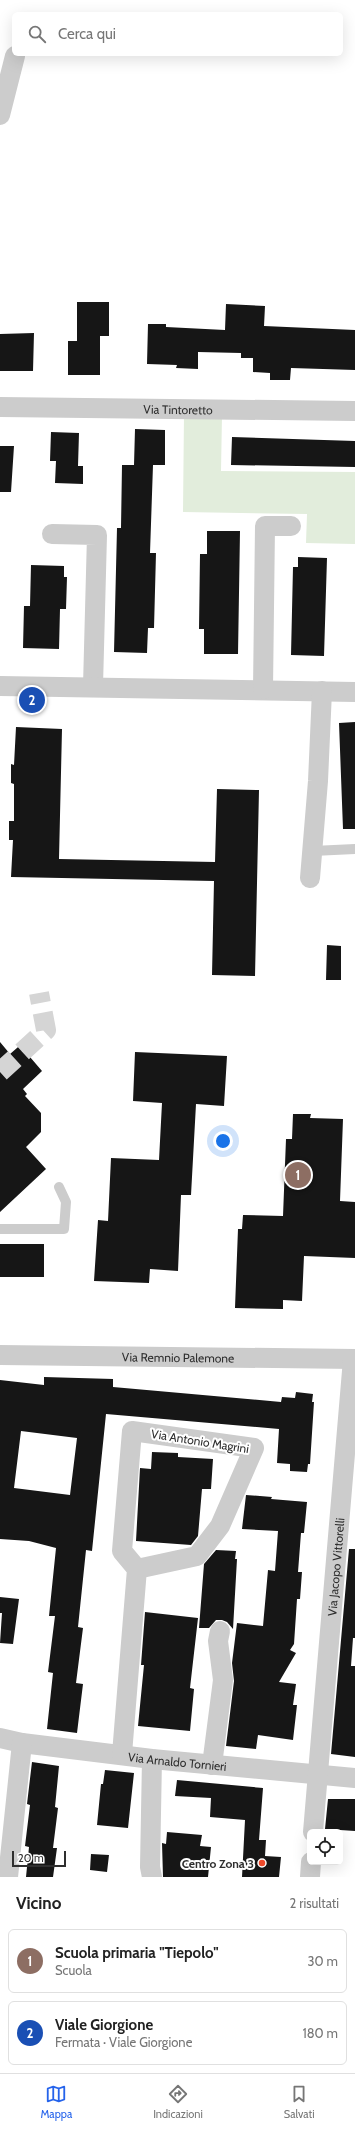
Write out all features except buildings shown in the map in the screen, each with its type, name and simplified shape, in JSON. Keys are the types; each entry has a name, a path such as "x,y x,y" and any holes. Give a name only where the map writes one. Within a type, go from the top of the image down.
{"street":[{"path":"0,115 15,56"},
{"name":"Via Tintoretto","path":"0,406 355,411"},
{"path":"263,689 265,526 291,526"},
{"path":"52,534 98,535 93,686"},
{"path":"0,686 93,686 355,692"},
{"path":"310,878 318,781 322,691"},
{"name":"Via Remnio Palemone","path":"0,1355 354,1359"},
{"name":"Via Jacopo Vittorelli","path":"313,1829 316,1775 354,1359"},
{"name":"Via Antonio Magrini","path":"132,1431 254,1448 220,1526 197,1556 138,1569 122,1551 132,1431"},
{"path":"122,1754 138,1569"},
{"path":"212,1765 224,1680 218,1642 220,1631"},
{"name":"Via Arnaldo Tornieri","path":"0,1738 22,1743 122,1754 152,1759 355,1778"},
{"path":"8,1877 22,1743"},
{"path":"152,1759 150,1868 152,1877"},
{"path":"310,1877 311,1865"}],"lane":[{"path":"313,851 355,849"},
{"path":"0,1229 64,1229 66,1202 59,1187"}],"green space":[{"path":"184,414 222,415 221,471 355,472 355,544 306,543 307,514 183,512"}],"tunnel":[{"path":"0,1072 46,1030 39,993"}],"place":[{"name":"Viale Giorgione","path":"32,700"},
{"name":"Scuola primaria \"Tiepolo\"","path":"298,1175"},
{"name":"Centro Zona 3","path":"262,1863"}]}
